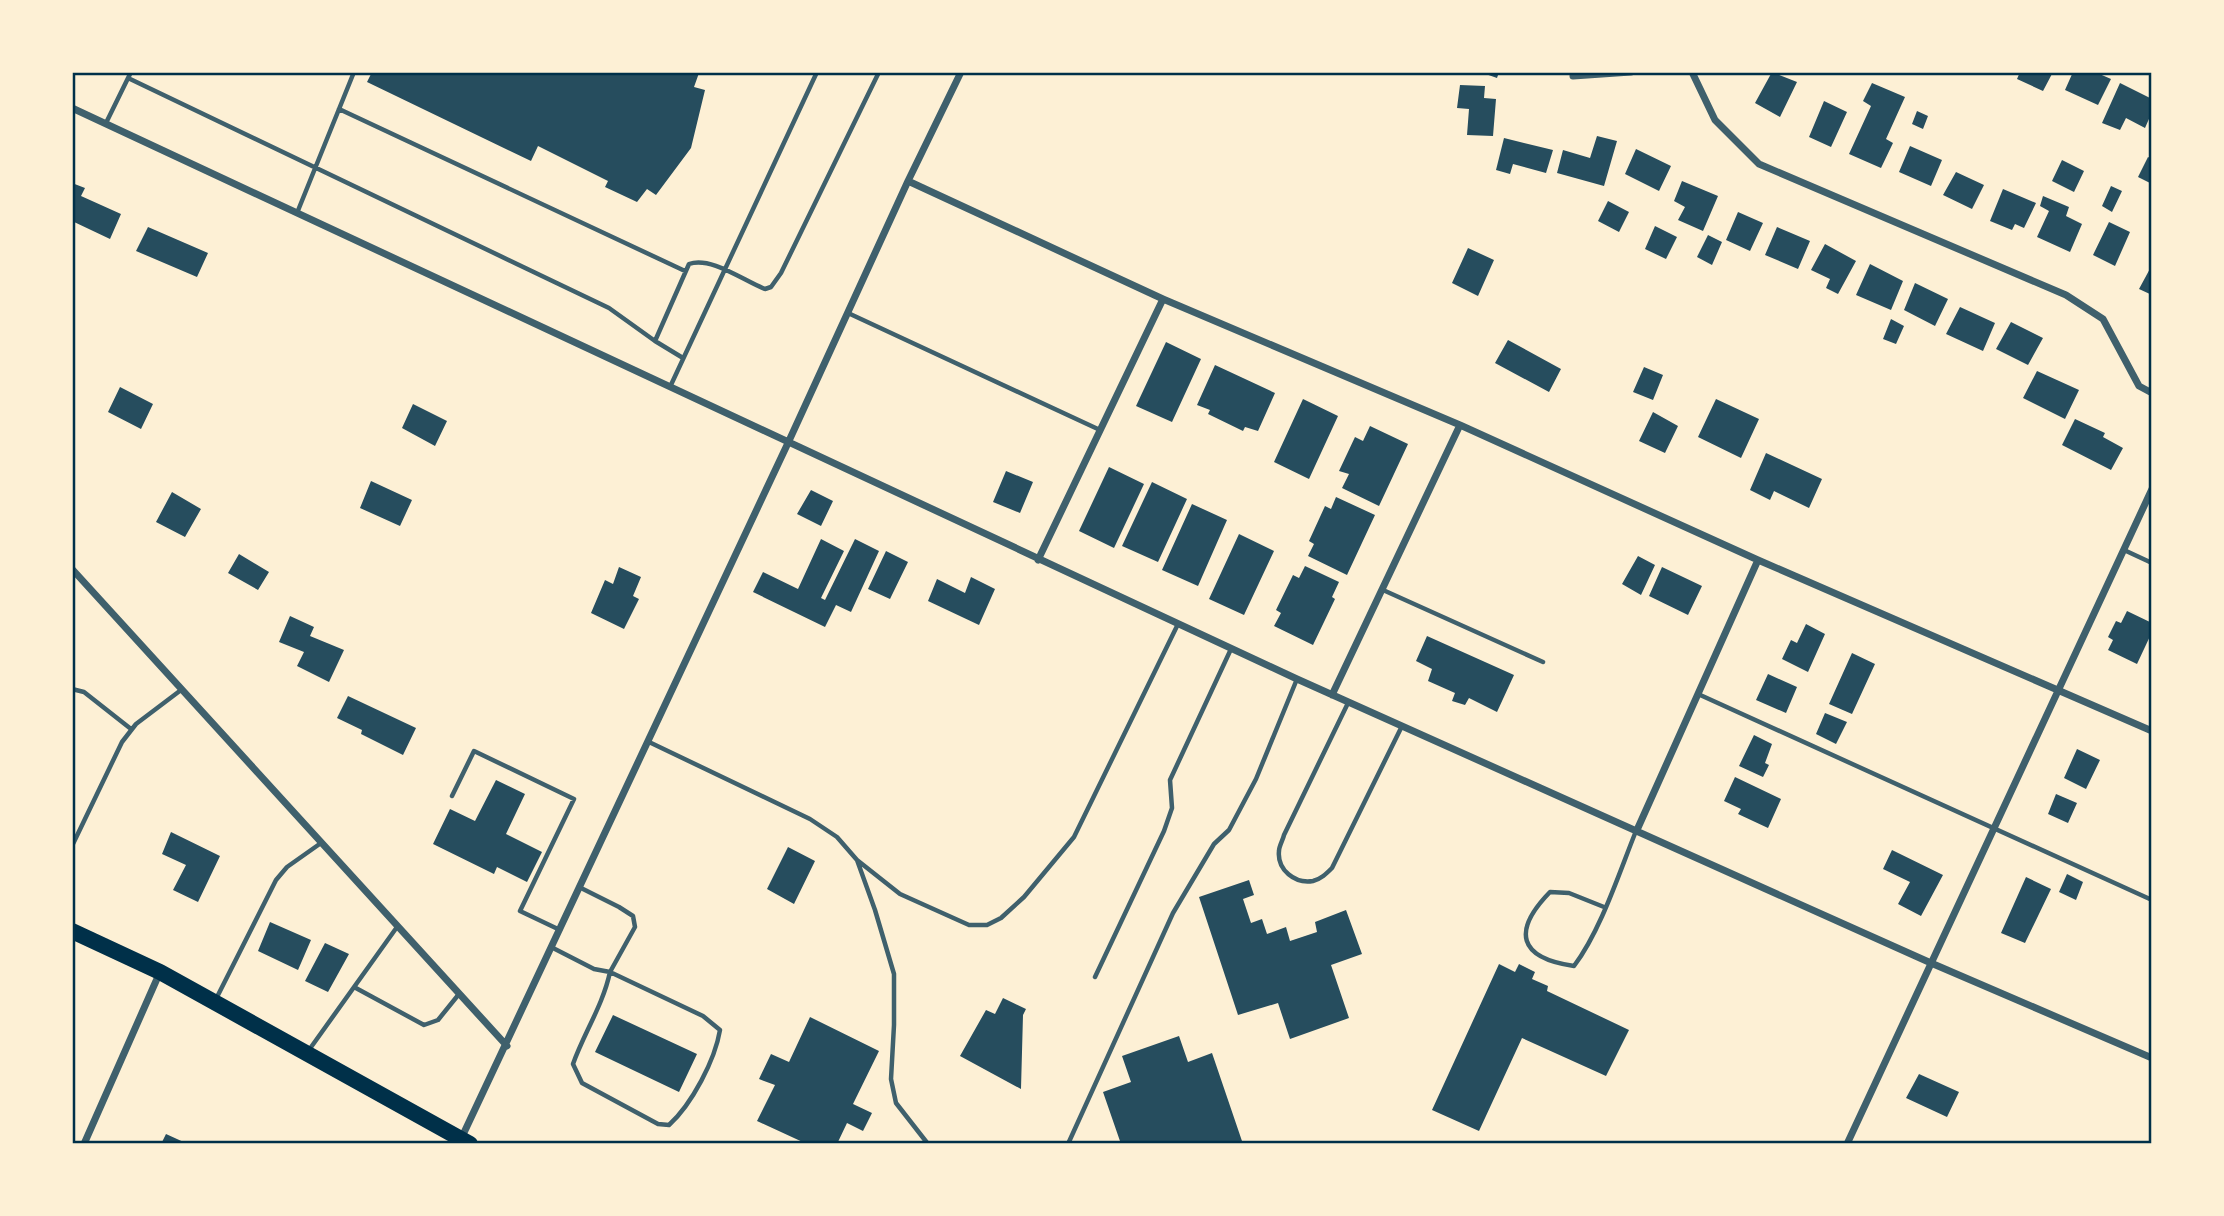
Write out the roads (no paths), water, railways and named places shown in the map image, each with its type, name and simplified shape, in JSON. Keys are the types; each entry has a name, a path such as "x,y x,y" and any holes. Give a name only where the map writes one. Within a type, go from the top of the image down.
{"highway":[{"path":"72,931 160,972 463,1143"}],"street":[{"path":"463,1143 908,181 961,72"},
{"path":"1573,76 1631,72"},
{"path":"1692,72 1715,120 1759,164 2066,295 2103,319 2139,387 2152,393"},
{"path":"72,108 1297,680 2152,1058"},
{"path":"908,181 1163,299 1460,425 1758,560 2152,731"},
{"path":"1038,560 1163,299"},
{"path":"1332,695 1460,425"},
{"path":"1847,1144 2152,489"},
{"path":"1636,830 1758,560"},
{"path":"72,569 507,1046"},
{"path":"84,1144 160,972"}],"lane":[{"path":"106,124 131,72"},
{"path":"297,214 354,72"},
{"path":"670,387 817,72"},
{"path":"655,341 689,264 696,262 724,269 765,289 771,287 781,273 879,72"},
{"path":"128,78 609,308 683,358"},
{"path":"339,109 685,271"},
{"path":"848,313 1100,430"},
{"path":"2124,550 2152,563"},
{"path":"1383,590 1543,662"},
{"path":"649,742 810,819 837,837 856,860 900,894 969,925 987,925 1001,918 1024,897 1074,837 1178,624"},
{"path":"1095,978 1164,831 1172,808 1170,780 1231,649"},
{"path":"1068,1144 1173,913 1214,844 1229,830 1256,779 1297,680"},
{"path":"72,846 122,742 131,729 181,689"},
{"path":"72,690 84,692 131,729"},
{"path":"1698,694 2152,900"},
{"path":"1348,703 1284,835 1279,851 1280,865 1287,874 1297,880 1310,882 1321,878 1332,868 1402,726"},
{"path":"453,796 474,751 574,799 520,911 561,931"},
{"path":"1604,907 1569,893 1550,892 1534,909 1525,926 1526,943 1535,953 1555,963 1574,966 1583,954 1604,907 1636,830"},
{"path":"214,1003 276,880 287,867 321,843"},
{"path":"856,860 894,974 891,1079 897,1103 928,1144"},
{"path":"552,948 594,969 610,972 704,1016 720,1030 717,1050 680,1115 669,1125 658,1124 582,1083 573,1065 580,1044 606,994 610,972 635,927 633,916 580,888"},
{"path":"306,1054 397,927"},
{"path":"354,987 424,1025 438,1020 459,994"}]}
